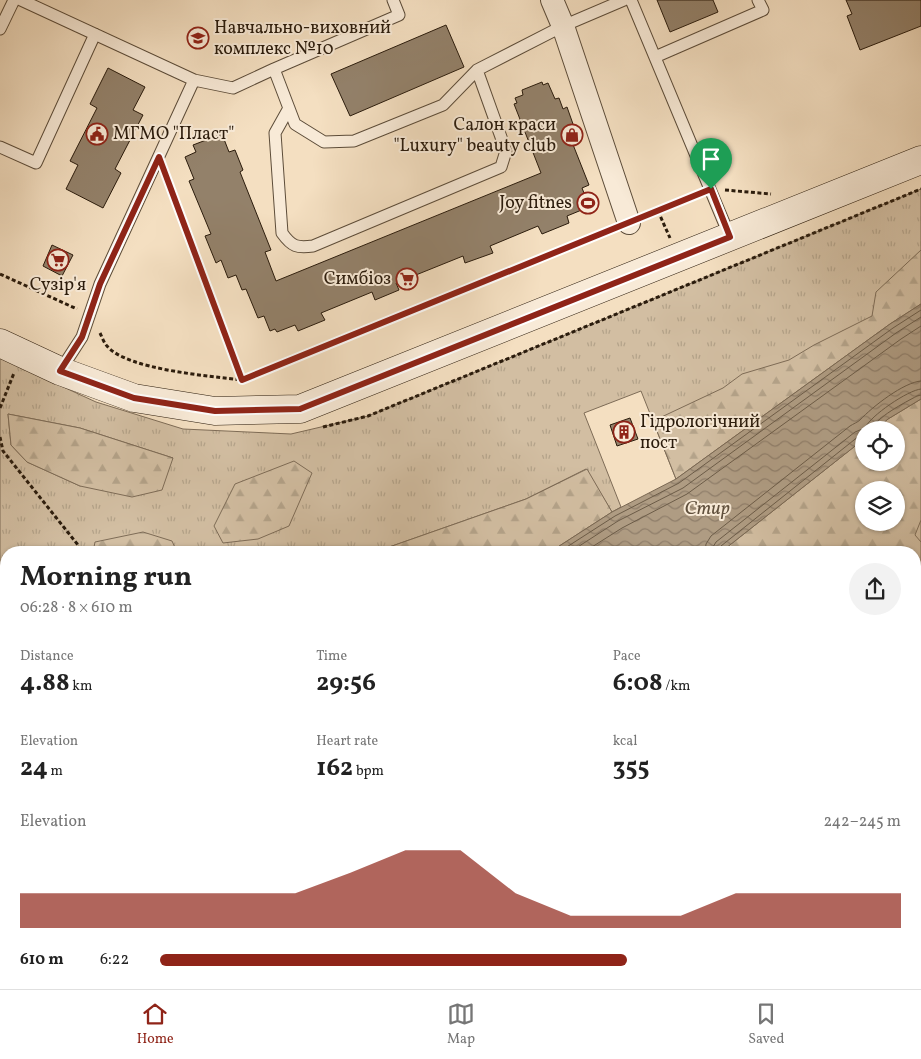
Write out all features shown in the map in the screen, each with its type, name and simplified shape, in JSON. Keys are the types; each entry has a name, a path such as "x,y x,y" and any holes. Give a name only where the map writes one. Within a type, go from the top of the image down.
{"street":[{"path":"552,0 563,26 629,223"},
{"path":"0,343 60,371 134,398 215,411 300,409 921,160"}],"lane":[{"path":"0,30 14,0"},
{"path":"21,0 194,80 232,88 399,16 392,0"},
{"path":"274,69 295,124 324,142 354,140 443,105 477,70 563,26 624,0"},
{"path":"630,0 730,237"},
{"path":"655,57 763,10 758,0"},
{"path":"0,147 36,163 95,34"},
{"path":"289,108 275,133 282,233 289,244 301,247 313,246 501,167 506,151 477,70"},
{"path":"60,371 82,337 100,284 194,80"}],"path":[{"path":"159,157 242,380"},
{"path":"0,274 90,315 108,348 134,363 186,373 242,380 711,189"},
{"path":"586,327 921,189"},
{"path":"0,408 17,366"},
{"path":"0,436 3,451 78,546"}],"green space":[{"path":"921,189 921,304 890,324 676,479 641,391 584,413 621,507 612,512 586,469 526,499 392,546 0,546 0,358 96,402 183,429 291,434 368,416","holes":["8,414 80,428 173,458 80,486 27,462 11,445"]},
{"path":"921,250 921,304 890,324 676,479 653,421 723,388 742,374 789,360 814,345 872,316 876,292"},
{"path":"921,399 921,546 729,546 855,446 855,471 905,471 905,421 888,421"},
{"path":"921,399 921,520 915,535 921,542 921,546 729,546 855,446 855,471 905,471 905,421 886,421"},
{"path":"8,414 80,428 173,458 162,490 132,497 80,486 27,462 11,445"},
{"path":"294,461 312,473 289,526 258,539 223,543 214,526 235,484"},
{"path":"587,469 612,512 559,546 392,546 526,499"},
{"path":"143,532 172,541 174,546 94,546 95,542"}],"water":[{"name":"Стир","path":"921,304 921,399 886,421 855,421 855,446 729,546 559,546 612,512 676,479 890,324"}],"building":[{"path":"657,0 713,0 718,12 670,32"},
{"path":"846,0 921,0 921,26 860,50 847,16 852,14"},
{"path":"446,25 464,67 350,116 331,74"},
{"path":"108,68 145,87 133,110 143,115 115,169 121,173 103,208 66,189 78,165 70,161 97,108 90,104"},
{"path":"542,82 543,85 548,83 555,99 559,98 563,109 567,107 573,124 570,125 574,136 570,137 589,185 582,188 588,203 583,205 584,209 567,216 569,223 542,234 538,226 490,246 493,253 465,263 463,256 396,283 399,290 375,300 372,292 321,313 325,320 298,331 295,325 277,332 275,329 270,331 264,316 258,318 246,289 242,290 236,275 228,278 221,260 216,263 205,236 211,234 189,181 194,179 185,157 196,152 193,145 222,134 229,152 235,150 243,170 240,172 271,250 265,252 276,281 541,173 514,104 517,103 515,98 523,95 522,90"},
{"name":"Сузір'я","path":"52,245 73,255 62,276 43,266"},
{"name":"Гідрологічний пост","path":"630,418 638,439 617,446 610,425"}],"place":[{"name":"Навчально-виховний комплекс №10","path":"198,38"},
{"name":"МГМО \"Пласт\"","path":"97,134"},
{"name":"Салон краси \"Luxury\" beauty club","path":"572,135"},
{"name":"Joy fitnes","path":"588,203"},
{"name":"Сузір'я","path":"58,260"},
{"name":"Симбіоз","path":"407,279"},
{"name":"Гідрологічний пост","path":"624,432"}],"route":[{"path":"159,157 242,380 711,189 730,237 300,409 215,411 134,398 60,371 82,337 100,284 159,157"}]}
